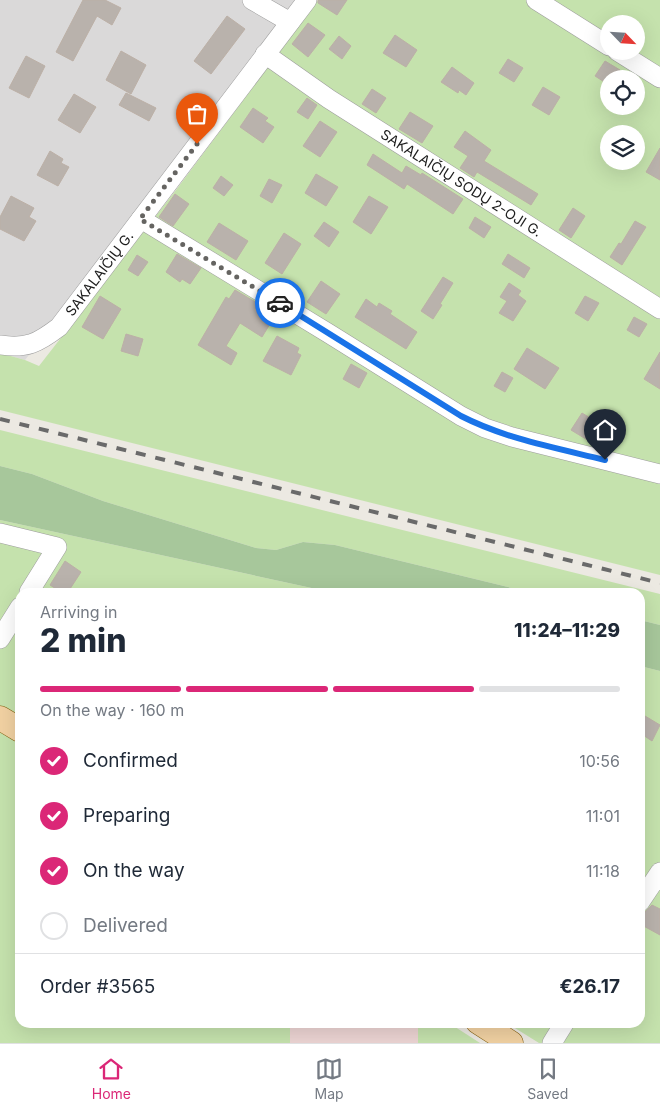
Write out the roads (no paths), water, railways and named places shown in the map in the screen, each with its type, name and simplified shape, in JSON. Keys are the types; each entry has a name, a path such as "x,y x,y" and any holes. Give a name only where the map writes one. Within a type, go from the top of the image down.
{"main road":[{"path":"0,718 15,727"},
{"path":"487,1028 511,1043"}],"street":[{"path":"252,0 290,22"},
{"name":"SAKALAIČIŲ G.","path":"0,345 12,347 33,344 42,340 59,327 307,0"},
{"path":"536,0 600,40"},
{"name":"SAKALAIČIŲ SODŲ 2-OJI G.","path":"265,54 329,100 660,308"},
{"path":"631,60 660,78"},
{"path":"140,219 328,332 461,416 485,428 512,437 660,474"},
{"path":"0,533 57,547 31,588"},
{"path":"0,639 15,615"},
{"path":"645,894 660,872"},
{"path":"552,1043 561,1028"}],"railway":[{"path":"0,419 660,583"}]}
